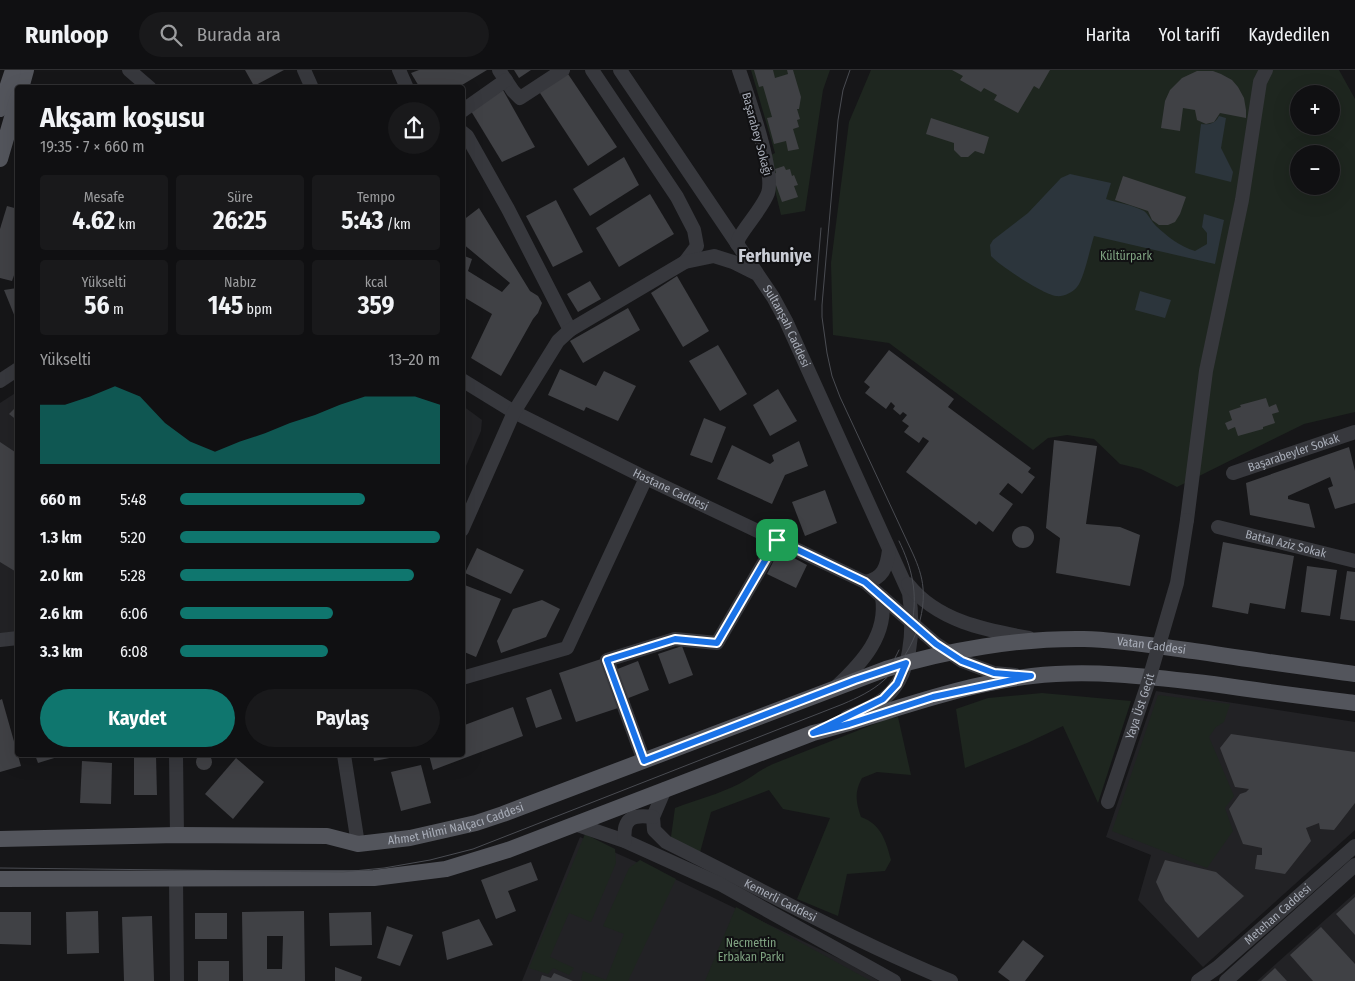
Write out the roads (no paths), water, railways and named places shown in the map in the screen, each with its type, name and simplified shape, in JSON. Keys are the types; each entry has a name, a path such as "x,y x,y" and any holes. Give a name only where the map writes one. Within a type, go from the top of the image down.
{"main road":[{"path":"0,109 13,70"},
{"path":"22,85 26,70"},
{"path":"0,160 15,108"},
{"name":"Vatan Caddesi","path":"906,663 949,654 1042,640 1085,639 1164,647 1355,674"},
{"name":"Ahmet Hilmi Nalçacı Caddesi","path":"0,838 178,835 327,836 358,844 410,838 476,823 906,663"},
{"path":"0,879 374,878 446,869 508,850 813,733 849,724 933,697 1031,676 1063,674 1134,675 1355,703"}],"street":[{"path":"129,70 146,85"},
{"path":"304,70 311,85"},
{"path":"399,70 406,85"},
{"path":"465,108 502,75 520,98 563,70"},
{"path":"592,70 677,197 694,230 697,246 685,262"},
{"path":"621,72 636,70"},
{"name":"Başarabey Sokağı","path":"737,244 748,223 768,193 770,178 739,70"},
{"name":"Yaya Üst Geçit","path":"1108,802 1147,686 1178,583 1206,371 1242,200 1260,82 1266,70"},
{"name":"Sultanşah Caddesi","path":"621,72 773,297 786,321 889,550 903,577"},
{"path":"465,134 508,209 570,330"},
{"path":"722,221 734,224 748,223"},
{"path":"465,523 514,412 558,341 570,330 685,262 714,256 733,262 757,274"},
{"path":"0,381 15,371"},
{"name":"Hastane Caddesi","path":"465,382 514,412 646,478 865,582 949,654 977,668 994,673 1031,676"},
{"name":"Başarabeyler Sokak","path":"1232,472 1355,432"},
{"path":"465,677 567,648 646,478"},
{"name":"Battal Aziz Sokak","path":"1218,527 1355,561"},
{"path":"644,761 607,660 675,639 717,643 777,540"},
{"path":"865,582 872,581 886,568 889,550"},
{"path":"813,733 883,699 897,684 906,663 912,623 909,593 903,577"},
{"path":"903,577 915,593 942,612 994,631 1042,640"},
{"path":"835,688 866,654 879,633 884,609 882,597"},
{"path":"0,640 15,638"},
{"path":"176,757 178,835"},
{"path":"344,757 358,844"},
{"path":"625,841 624,831 629,820 640,815 654,817 665,789"},
{"name":"Kemerli Caddesi","path":"654,817 654,830 666,842 799,911 906,963 951,981"},
{"name":"Kemerli Caddesi","path":"575,824 625,841 720,884 894,981"},
{"name":"Metehan Caddesi","path":"1198,981 1218,966 1355,846"},
{"name":"Metehan Caddesi","path":"1226,981 1355,865"},
{"path":"176,878 176,981"}],"tram line":[{"path":"0,868 343,872 384,868 430,860 473,849 843,704 879,685 900,662 914,639 922,614 923,588 915,558 840,397 832,376 827,353 822,305 838,120 843,90 850,70"},
{"path":"815,300 821,228"},
{"path":"899,541 913,581 914,612 912,623"},
{"path":"877,677 895,658 899,650"}],"district":[{"name":"Ferhuniye","path":"775,256"}],"park label":[{"name":"Kültürpark","path":"1126,256"},
{"name":"Necmettin Erbakan Parkı","path":"751,950"}]}
